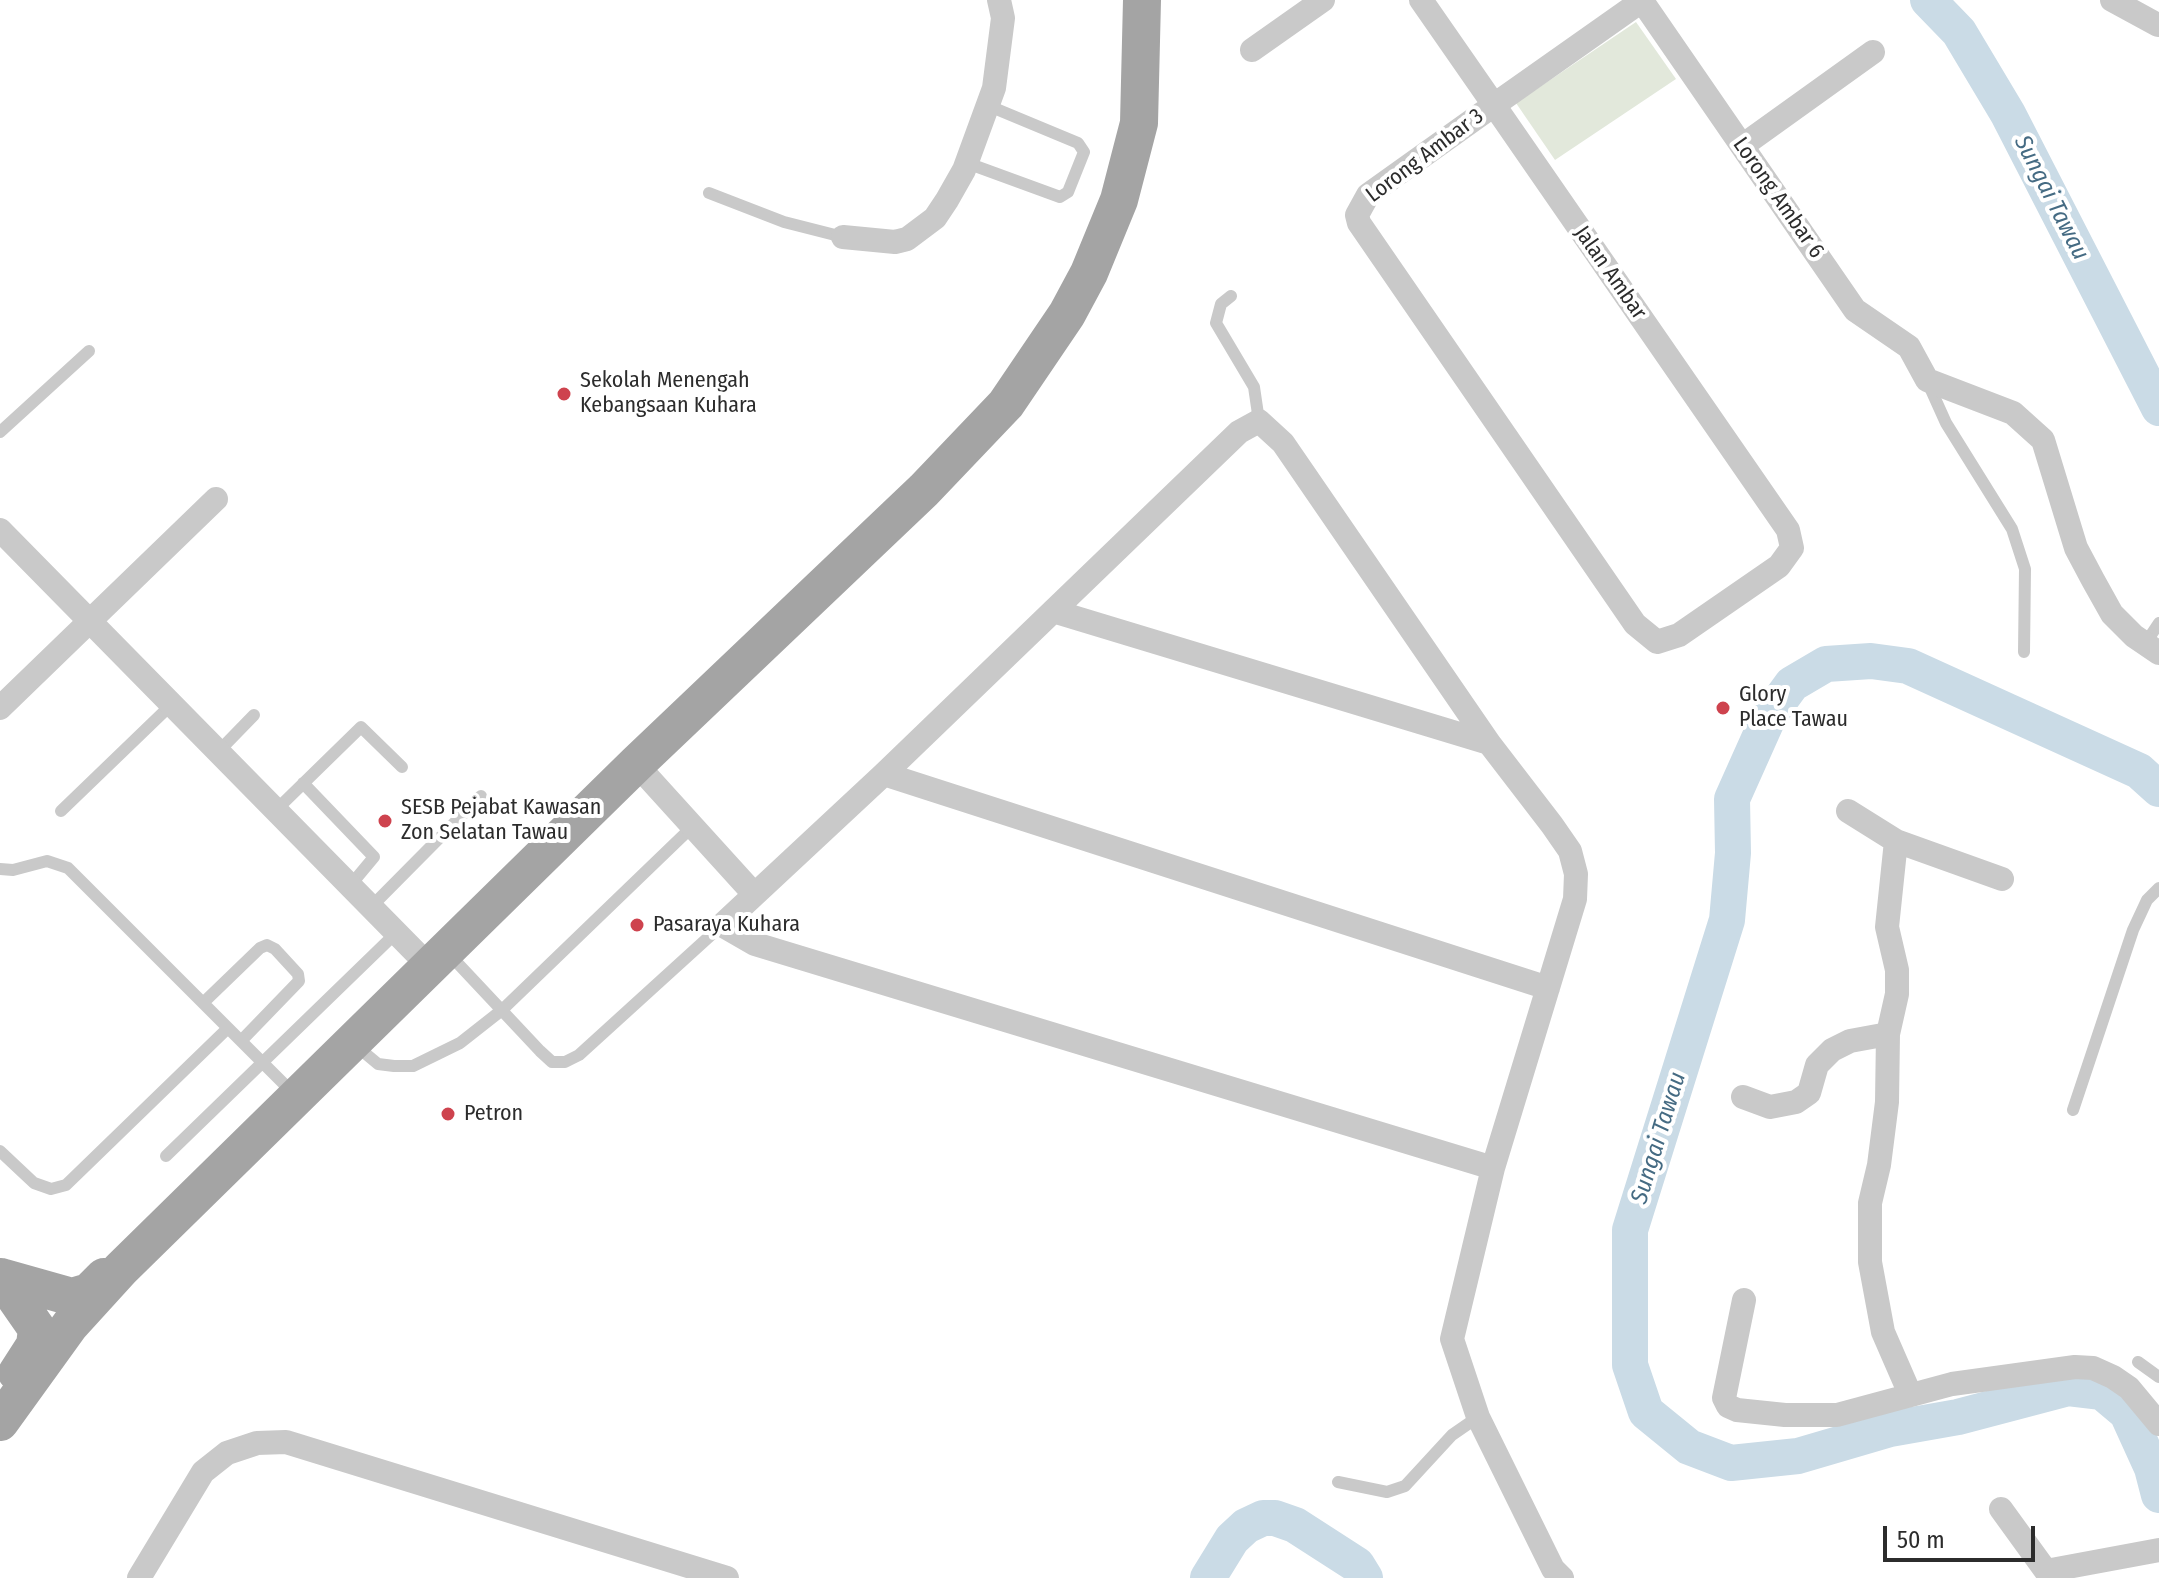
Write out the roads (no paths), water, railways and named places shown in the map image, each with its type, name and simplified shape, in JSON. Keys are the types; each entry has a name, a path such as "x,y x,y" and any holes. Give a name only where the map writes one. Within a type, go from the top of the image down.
{"main road":[{"path":"0,1422 70,1325 121,1269 636,764 970,445 1035,367 1089,273 1132,157 1139,123 1142,0"},
{"path":"0,1398 38,1338 33,1322 1,1277 72,1297 89,1292 108,1273 121,1269"}],"street":[{"path":"843,237 895,242 919,233 935,218 967,163 989,106 1000,54 1003,18 999,0"},
{"path":"1252,50 1323,0"},
{"name":"Jalan Ambar","path":"1421,0 1788,530 1792,548"},
{"name":"Lorong Ambar 3","path":"1642,0 1368,195 1358,208 1359,223 1646,635 1657,642 1679,635 1779,566 1792,548"},
{"name":"Lorong Ambar 6","path":"1642,0 1855,310 1909,347 1927,380"},
{"path":"2112,0 2158,25"},
{"path":"1742,146 1873,52"},
{"path":"1927,380 2013,413 2043,440 2076,548 2112,614 2152,648"},
{"path":"1493,1168 755,944 722,925 884,774 1239,432 1259,421 1283,443 1489,743 1570,851 1576,874 1575,899 1493,1168 1452,1339 1478,1417 1553,1569 1562,1578"},
{"path":"0,708 216,499"},
{"path":"0,530 349,887 396,933 438,959"},
{"path":"1053,611 1489,743"},
{"path":"636,764 754,894"},
{"path":"884,774 1548,988"},
{"path":"1848,811 1896,841 2002,879"},
{"path":"1896,841 1887,927 1897,970 1897,994 1888,1034 1887,1102 1879,1165 1870,1203 1870,1262 1883,1332 1910,1394"},
{"path":"1743,1097 1770,1107 1796,1102 1809,1093 1817,1065 1832,1050 1850,1041 1888,1034"},
{"path":"1744,1300 1724,1398 1728,1406 1785,1415 1837,1415 1910,1394 2075,1367 2093,1368 2129,1388 2159,1424"},
{"path":"139,1578 203,1472 227,1453 257,1443 286,1442 727,1578"},
{"path":"2001,1509 2048,1575 2148,1552"}],"lane":[{"path":"967,163 1060,197 1068,192 1084,152 1078,143 989,106"},
{"path":"709,193 784,222 843,237"},
{"path":"1231,296 1221,304 1216,323 1254,387 1259,421"},
{"path":"0,432 89,351"},
{"path":"1927,380 1946,423 2012,529 2025,569 2024,652"},
{"path":"2152,648 2159,623"},
{"path":"61,811 172,704"},
{"path":"218,752 254,715"},
{"path":"274,812 361,727 402,767"},
{"path":"303,783 374,857 349,887"},
{"path":"371,907 481,796"},
{"path":"351,1042 378,1064 413,1066 460,1043 502,1010 693,826"},
{"path":"0,869 13,870 47,861 68,868 296,1095"},
{"path":"2073,1110 2133,930 2147,900 2159,888"},
{"path":"438,959 502,1010 552,1062 565,1062 579,1055 722,925"},
{"path":"166,1156 396,933"},
{"path":"203,1003 260,948 267,945 275,949 298,974 299,981 241,1041"},
{"path":"0,1151 34,1183 51,1189 66,1185 228,1028"},
{"path":"2138,1362 2159,1377"},
{"path":"1338,1482 1387,1492 1405,1486 1452,1435 1478,1417"}],"waterway":[{"name":"Sungai Tawau","path":"1928,0 1959,32 2008,114 2159,408"},
{"name":"Sungai Tawau","path":"2159,789 2139,771 1908,666 1871,661 1826,664 1792,684 1770,714 1732,799 1733,853 1727,920 1630,1230 1630,1365 1646,1412 1689,1447 1731,1463 1798,1456 1890,1429 1958,1417 2068,1388 2102,1392 2127,1413 2152,1468 2159,1495"},
{"name":"Sungai Tawau","path":"1208,1578 1232,1539 1246,1526 1263,1518 1275,1518 1295,1525 1357,1565 1365,1578"}],"place":[{"name":"Sekolah Menengah Kebangsaan Kuhara","path":"564,394"},
{"name":"Glory Place Tawau","path":"1723,708"},
{"name":"SESB Pejabat Kawasan Zon Selatan Tawau","path":"385,821"},
{"name":"Pasaraya Kuhara","path":"637,925"},
{"name":"Petron","path":"448,1114"}]}
